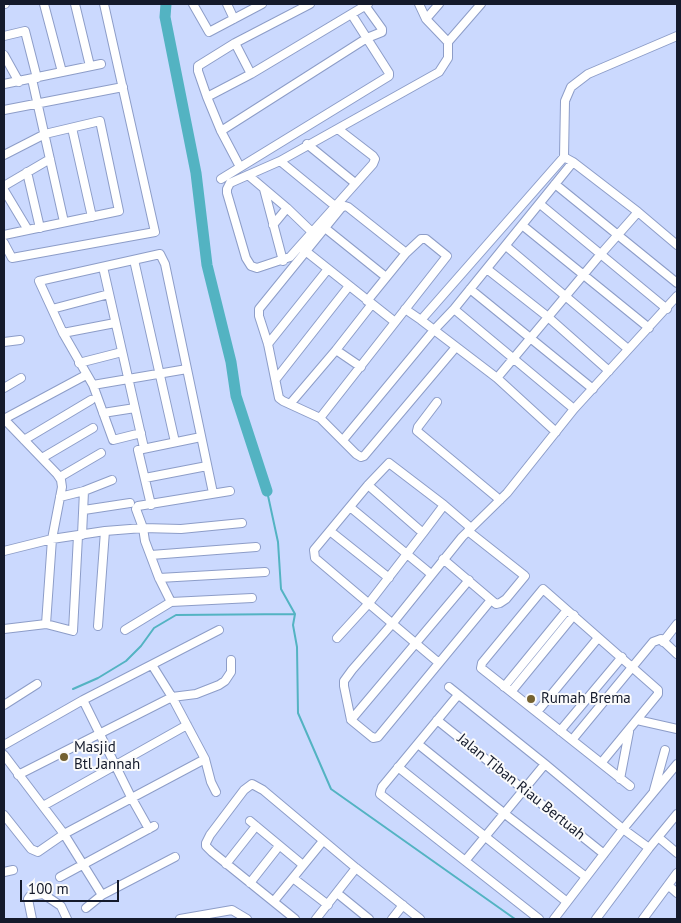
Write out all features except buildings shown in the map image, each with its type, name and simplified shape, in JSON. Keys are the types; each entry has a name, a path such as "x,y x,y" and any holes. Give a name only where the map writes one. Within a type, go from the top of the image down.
{"street":[{"path":"44,4 62,72"},
{"path":"75,4 90,66"},
{"path":"4,259 155,232 104,4"},
{"path":"193,4 209,32 262,4"},
{"path":"227,4 234,19"},
{"path":"240,168 208,97 198,71 198,66 234,44 310,4"},
{"path":"208,97 352,15 366,4 382,30 222,130"},
{"path":"419,4 426,19 448,42"},
{"path":"426,19 439,4"},
{"path":"406,254 346,206 341,208 325,228 303,249 290,258 257,268 251,266 246,258 227,190 230,183 280,161 307,144 338,129 439,72 448,58 448,42 481,4"},
{"path":"221,179 388,76 389,73 352,15"},
{"path":"4,36 25,31 37,104 64,222"},
{"path":"422,320 564,157 565,101 571,87 588,74 677,36"},
{"path":"234,44 251,74"},
{"path":"4,55 19,82"},
{"path":"4,84 101,64"},
{"path":"4,110 123,87"},
{"path":"4,155 45,134 100,121 119,211 4,235"},
{"path":"72,128 92,217"},
{"path":"338,129 375,159 373,164 313,232 303,249 259,309 259,316 268,344 279,398 283,402 320,418 359,456 364,456 456,347"},
{"path":"307,144 355,183"},
{"path":"564,157 638,212 677,245"},
{"path":"28,230 4,188 50,159"},
{"path":"280,161 335,206"},
{"path":"343,440 434,330 454,309 573,162"},
{"path":"27,172 40,228"},
{"path":"248,175 313,232"},
{"path":"555,184 677,283"},
{"path":"264,189 283,260"},
{"path":"540,204 666,309"},
{"path":"273,225 287,208"},
{"path":"497,378 600,254 638,212"},
{"path":"522,225 650,328"},
{"path":"325,228 386,277"},
{"path":"290,404 336,350 386,277 406,254 424,238 447,256 320,418"},
{"path":"4,243 12,258"},
{"path":"506,246 628,349"},
{"path":"303,249 395,322"},
{"path":"141,433 113,440 93,385 63,333 40,281 160,254 165,264 213,493"},
{"path":"134,260 175,442"},
{"path":"102,267 144,448"},
{"path":"268,344 328,269"},
{"path":"487,269 548,318 609,371"},
{"path":"276,379 349,286"},
{"path":"470,289 594,389"},
{"path":"52,309 109,294"},
{"path":"490,600 378,737 373,738 351,720 344,681 352,670 392,624 443,559 500,500 574,409 628,349 650,328 677,296"},
{"path":"404,309 422,320 497,378 556,432"},
{"path":"454,309 574,409"},
{"path":"63,333 115,323"},
{"path":"4,342 20,340"},
{"path":"336,350 360,367"},
{"path":"79,362 122,352"},
{"path":"93,385 187,370"},
{"path":"46,624 52,539 62,487 60,477 4,419 86,375"},
{"path":"4,388 21,378"},
{"path":"24,440 91,400"},
{"path":"437,402 417,431 500,500"},
{"path":"103,413 135,408"},
{"path":"42,458 92,428"},
{"path":"151,505 138,450 201,437"},
{"path":"60,477 101,453"},
{"path":"439,662 315,558 314,550 368,486 391,463 444,505 469,530 525,576 503,602 496,604 443,559"},
{"path":"145,478 207,466"},
{"path":"60,497 84,491 112,480"},
{"path":"368,486 423,533"},
{"path":"4,629 46,624 73,631 84,491"},
{"path":"171,602 150,555 136,509 140,505 151,505 230,491"},
{"path":"84,510 130,503"},
{"path":"337,638 369,603 444,505"},
{"path":"350,508 431,574"},
{"path":"4,551 52,539 105,532 143,528 181,529 242,523"},
{"path":"330,531 388,578"},
{"path":"98,626 105,532"},
{"path":"150,555 256,547"},
{"path":"159,578 265,572"},
{"path":"351,720 469,580"},
{"path":"602,762 658,694 658,690 543,589 482,663 481,668 630,786"},
{"path":"125,630 171,602 252,598"},
{"path":"504,687 570,612"},
{"path":"511,692 570,612"},
{"path":"663,642 677,624"},
{"path":"4,744 83,700 219,630"},
{"path":"536,712 598,638"},
{"path":"572,740 654,642 659,639 677,654"},
{"path":"560,731 622,657"},
{"path":"18,775 172,697 196,694 225,681 231,672 231,660"},
{"path":"152,665 172,697 205,758 211,782 216,792"},
{"path":"4,705 37,684"},
{"path":"449,687 623,829 649,848"},
{"path":"458,695 382,787 380,794 539,919"},
{"path":"60,876 152,827 131,797 83,700"},
{"name":"Jalan Tiban Riau Bertuah","path":"438,720 604,854"},
{"path":"637,720 677,729"},
{"path":"43,806 187,725"},
{"path":"620,779 629,730"},
{"path":"418,744 504,814 586,877"},
{"path":"653,792 665,750"},
{"path":"4,756 64,834 102,895"},
{"path":"4,815 34,852 38,852 64,834 205,758"},
{"path":"465,861 545,764"},
{"path":"554,919 623,829 677,764"},
{"path":"398,767 567,902"},
{"path":"295,919 226,864 208,848 206,843 244,790 252,784 264,790 420,919"},
{"path":"596,919 677,814"},
{"path":"226,864 253,824 303,865"},
{"path":"658,837 677,853"},
{"path":"274,901 324,841"},
{"path":"250,883 279,846"},
{"path":"86,908 102,895 176,857"},
{"path":"316,919 356,868"},
{"path":"4,872 13,870"},
{"path":"643,919 677,873"},
{"path":"293,878 328,905"},
{"path":"668,885 677,893"},
{"path":"337,893 359,917 369,919"},
{"path":"32,919 28,900 30,896 43,894 61,906 67,919"},
{"path":"392,919 403,906"},
{"path":"229,910 230,919"},
{"path":"180,919 198,918 235,910 247,919"}],"waterway":[{"path":"166,4 165,17 196,173 207,265 231,362 236,396 267,491"},
{"path":"267,491 278,542 281,589 295,614 293,625 297,647 298,713 331,789 515,919"},
{"path":"73,689 98,678 126,661 141,646 154,628 176,615 294,614"}],"place":[{"name":"Rumah Brema","path":"531,699"},
{"name":"Masjid Btl Jannah","path":"64,757"}]}
